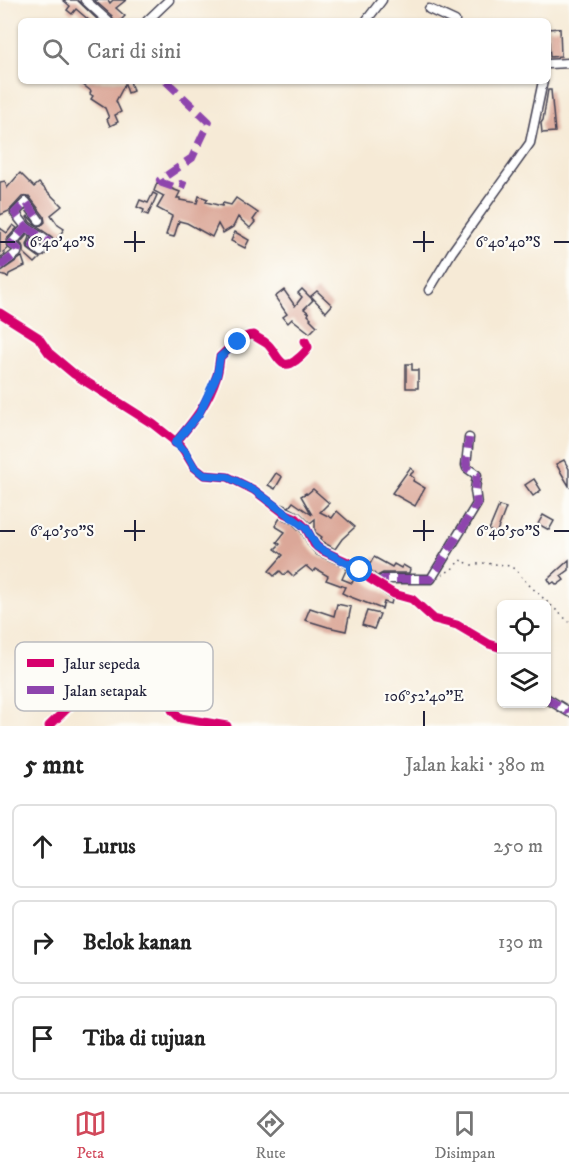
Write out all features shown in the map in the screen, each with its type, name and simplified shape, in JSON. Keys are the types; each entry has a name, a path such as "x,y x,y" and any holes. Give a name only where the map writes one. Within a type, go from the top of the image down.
{"street":[{"path":"85,0 105,18"},
{"path":"150,18 169,0"},
{"path":"368,18 381,0"},
{"path":"429,9 448,18"},
{"path":"551,64 569,63"},
{"path":"429,290 452,252 530,143 542,84"},
{"path":"39,220 26,202 15,213 26,227 49,242"},
{"path":"0,266 17,253 18,249 11,244 26,227"},
{"path":"38,236 33,246 41,252"},
{"path":"0,313 38,338 49,353 74,374 153,424 185,451 194,467 204,475 228,477 254,490 306,528 317,547 357,566 370,579 394,594 412,599 434,619 457,625 497,647"},
{"path":"175,443 199,414 217,375 220,357 238,342 248,335 254,335 266,342 280,361 289,364 306,351 308,347 305,341"},
{"path":"379,584 383,579 417,580 432,577 478,502 475,490 477,475 466,465 469,438"},
{"path":"551,701 569,712"},
{"path":"50,726 65,711"},
{"path":"173,711 180,718 226,726"}],"path":[{"path":"432,577 436,580 460,560 472,565 483,563 506,565 515,569 569,622"}],"building":[{"path":"63,0 77,0 96,18 86,18 76,9 72,14 67,10 70,6"},
{"path":"94,0 108,0 110,3 113,0 126,0 116,8 125,16 113,18"},
{"path":"560,28 561,56 551,57 551,29"},
{"path":"82,84 125,84 116,101 121,112 115,115 118,122 110,126 105,108 91,99 93,96 90,94 91,91"},
{"path":"125,84 131,84 133,91 128,93"},
{"path":"548,90 551,90 555,132 542,133 541,123"},
{"path":"20,173 34,187 39,183 62,206 51,215 64,229 55,242 52,237 30,222 27,217 37,226 45,222 44,216 29,196 22,197 9,211 0,215 0,182 5,181 7,188"},
{"path":"157,183 180,192 177,198 180,200 197,203 199,196 208,199 206,202 222,206 223,203 231,205 236,198 258,213 253,220 255,222 250,228 238,217 233,227 223,233 218,224 212,237 179,221 174,237 166,235 172,216 157,208 164,196 154,191"},
{"path":"153,193 157,195 148,215 137,207 140,200 148,203"},
{"path":"13,225 17,228 6,240 7,249 0,258 0,228 7,233"},
{"path":"235,232 249,240 245,248 231,241"},
{"path":"27,235 30,237 28,249 40,258 35,263 24,253 24,247 20,243"},
{"path":"22,257 25,266 9,274 8,277 0,275 0,272"},
{"path":"302,289 313,300 304,309 317,326 310,333 292,319 288,323 283,317 287,314 275,297 284,290 295,306 302,297 298,293"},
{"path":"317,291 332,305 326,312 311,296"},
{"path":"406,364 412,364 412,370 418,370 418,388 406,388"},
{"path":"564,460 569,469 569,486 556,464"},
{"path":"410,468 414,471 410,475 414,478 413,481 425,488 415,506 392,493"},
{"path":"276,473 282,477 275,489 268,485"},
{"path":"534,479 541,490 533,496 525,485"},
{"path":"313,489 329,503 320,512 332,518 337,511 355,527 335,549 319,540 322,537 315,532 315,519 310,523 300,513 282,504 289,507 293,502 312,515 301,496"},
{"path":"499,506 506,508 496,534 489,530"},
{"path":"543,515 554,521 549,530 538,524"},
{"path":"280,518 292,523 301,532 309,547 317,555 347,568 342,579 352,583 355,577 361,579 392,600 391,604 384,602 382,609 348,596 342,593 345,587 326,580 328,576 316,569 313,572 306,566 293,576 288,571 284,575 280,571 274,576 269,571 283,555 275,549 280,544 277,542 285,532 275,526"},
{"path":"374,557 392,567 394,564 401,568 403,565 410,569 409,573 383,573 377,576 360,560 361,558 370,564"},
{"path":"569,560 569,570 561,576 564,580 557,585 554,582 551,584 548,579"},
{"path":"337,604 351,607 346,631 305,620 310,608 334,616"},
{"path":"367,611 380,614 374,629 362,625"}],"marked path":[{"path":"169,84 209,122 192,158 160,180 174,187 181,184 186,186"},
{"path":"0,266 17,253 18,249 11,244 26,227 15,213 26,202 39,220"},
{"path":"26,227 49,242"},
{"path":"38,236 33,246 41,252"},
{"path":"382,586 379,584 383,579 431,579 477,504 475,490 477,475 466,465 469,438"},
{"path":"551,701 569,712"}],"cycle path":[{"path":"0,313 38,337 49,353 74,374 153,424 181,446 194,467 204,475 228,477 254,490 284,513 296,518 306,528 314,544 321,550 357,566 370,579 394,594 412,599 434,619 457,625 497,646"},
{"path":"175,443 210,394 218,373 220,357 236,343 245,337 254,335 269,346 281,362 290,364 308,347 305,341"},
{"path":"49,726 64,711"},
{"path":"173,711 180,718 227,726"}],"route":[{"path":"238,342 220,357 217,375 209,396 199,414 175,443 181,446 189,461 204,475 235,479 254,490 284,513 296,518 306,528 317,547 357,566 360,570"}]}
